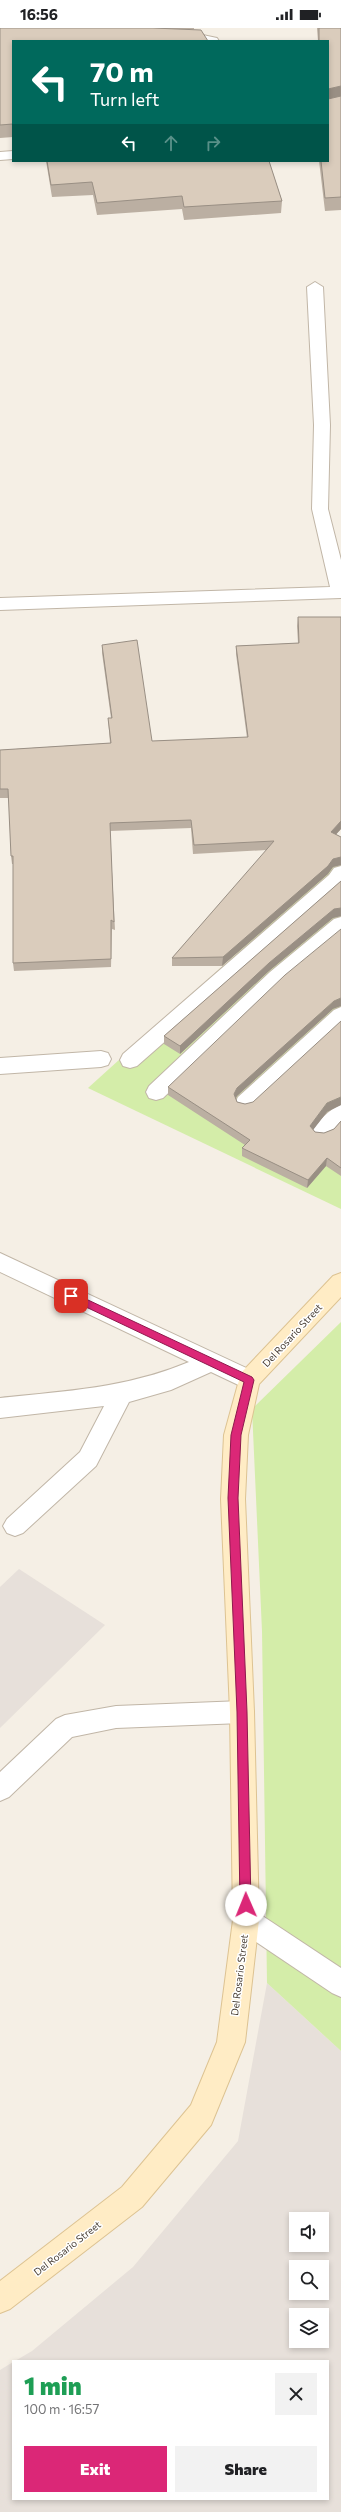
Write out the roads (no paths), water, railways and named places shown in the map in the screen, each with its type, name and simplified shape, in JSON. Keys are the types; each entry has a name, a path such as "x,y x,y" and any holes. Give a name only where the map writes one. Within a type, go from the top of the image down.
{"main road":[{"name":"Del Rosario Street","path":"0,2299 132,2197 201,2115 231,2042 246,1920 242,1712 233,1498 236,1435 249,1380 341,1282"}],"street":[{"path":"166,34 181,34 208,40"},
{"path":"0,156 12,155"},
{"path":"0,604 341,592 320,509 322,425 314,287"},
{"path":"130,1060 336,880 341,873"},
{"path":"156,1092 277,978 341,924"},
{"path":"245,1103 341,1015"},
{"path":"0,1066 101,1060"},
{"path":"322,1133 341,1113"},
{"path":"0,1262 249,1380"},
{"path":"0,1408 121,1394 163,1383 212,1362"},
{"path":"15,1526 88,1459 121,1394"},
{"path":"0,1789 65,1727 116,1717 242,1712"},
{"path":"246,1920 341,1984"}]}
